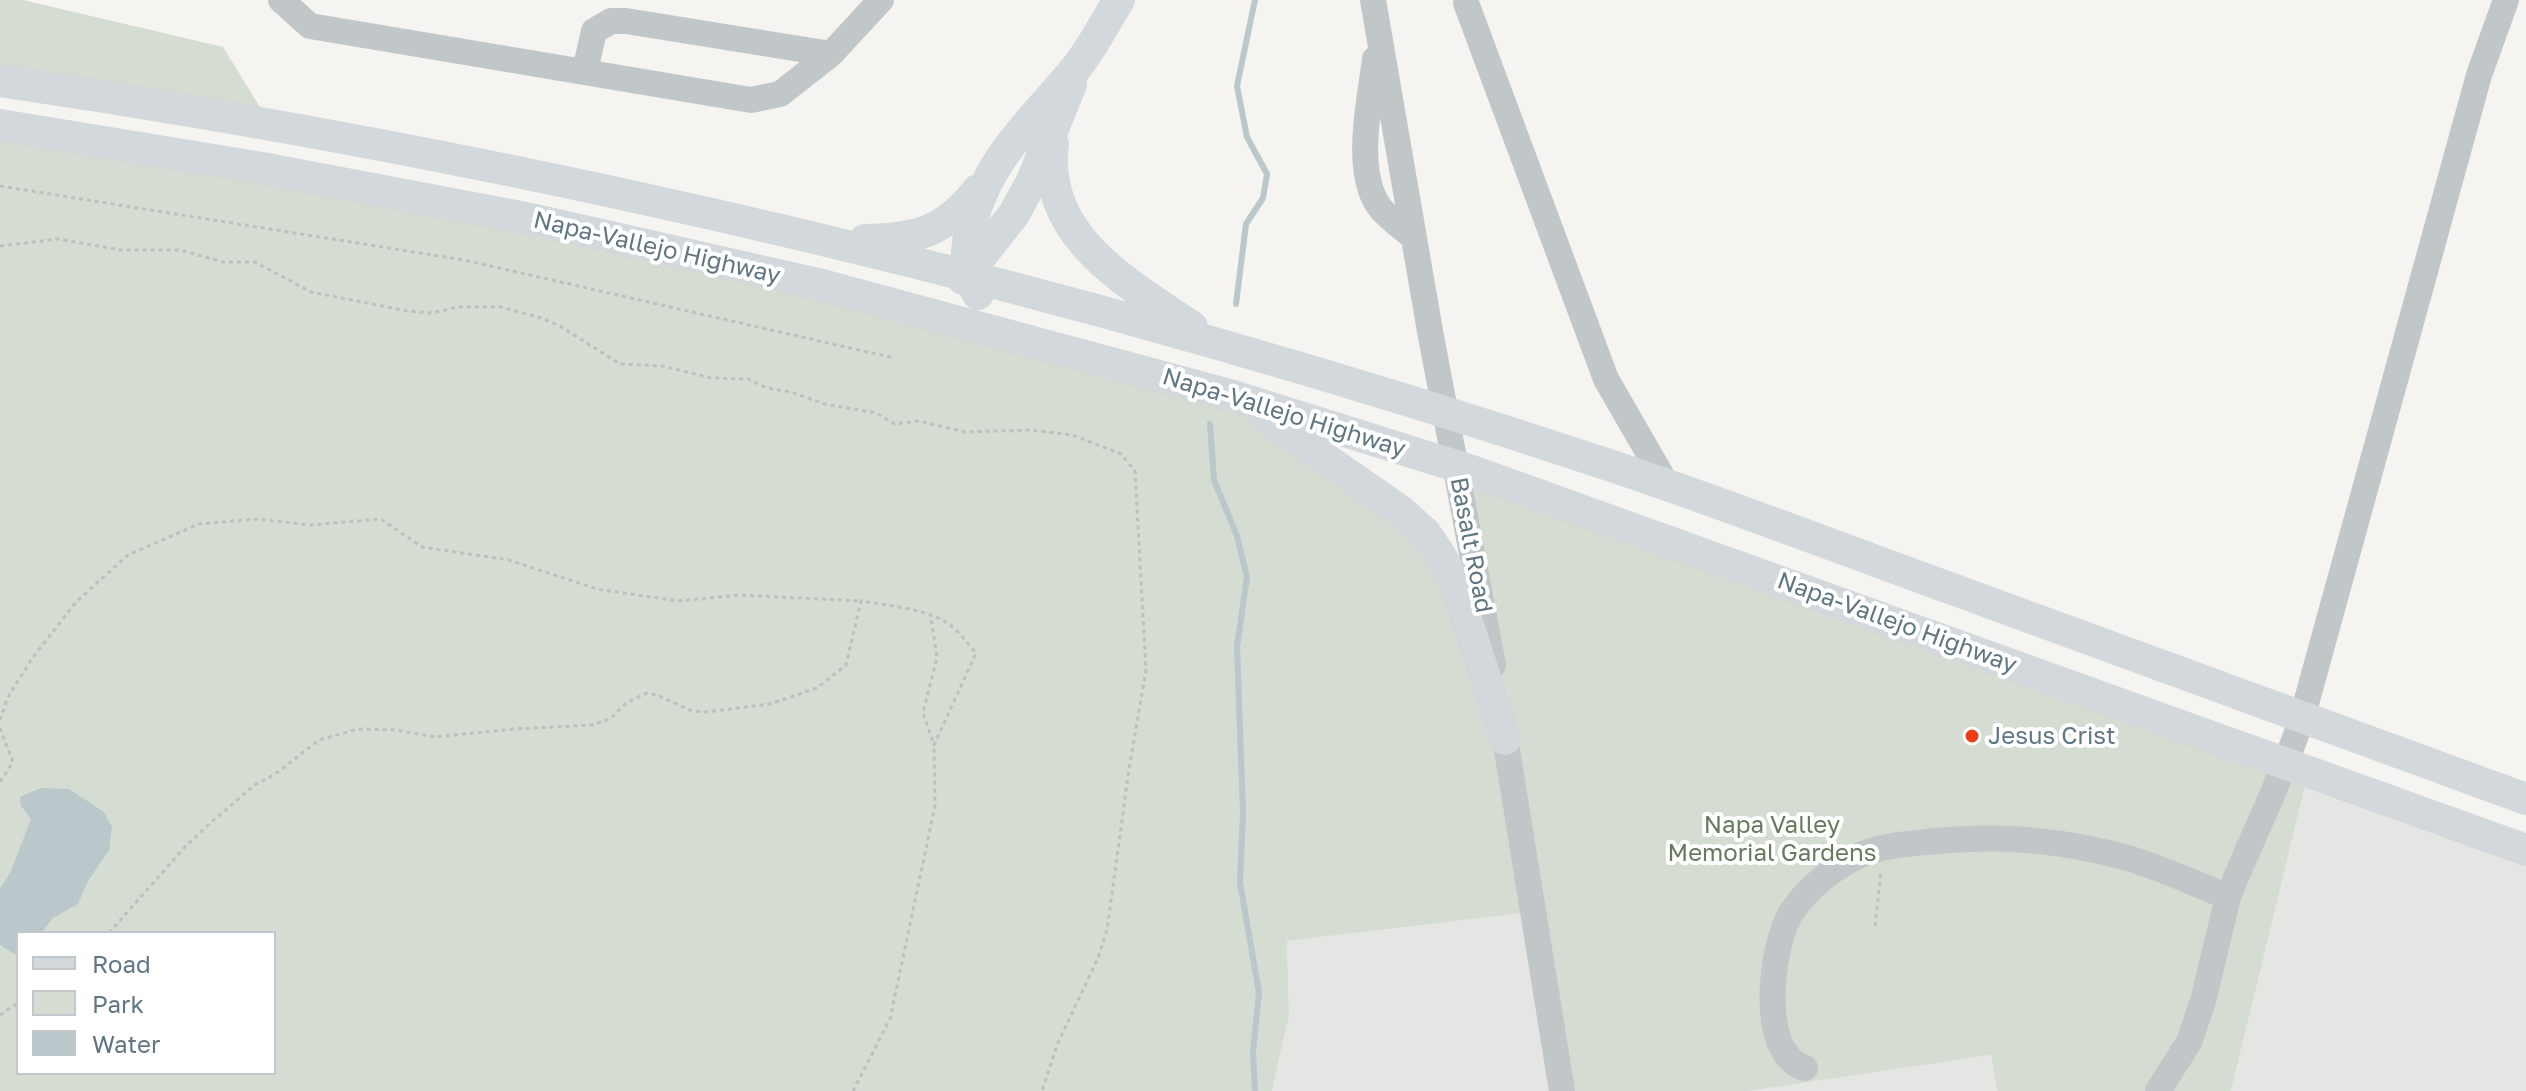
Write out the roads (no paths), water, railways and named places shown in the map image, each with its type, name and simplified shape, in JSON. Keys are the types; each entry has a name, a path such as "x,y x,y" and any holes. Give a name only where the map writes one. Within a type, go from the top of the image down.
{"main road":[{"path":"828,240 904,238 930,231 949,221 986,182 1023,126 1078,66 1119,0"},
{"path":"900,305 933,297 967,276 1014,214 1032,181 1078,66"},
{"name":"Napa-Vallejo Highway","path":"0,81 413,149 687,207 828,240 1214,343 1445,412 1667,485 2526,799"},
{"path":"1060,113 1051,174 1056,199 1069,224 1088,248 1114,272 1214,343"},
{"name":"Napa-Vallejo Highway","path":"0,125 262,168 536,220 757,269 900,305 1233,396 1458,466 2526,850"},
{"path":"986,182 973,214 967,276 1006,334"},
{"path":"1233,396 1402,512 1425,533 1455,585 1505,739"}],"street":[{"path":"281,0 310,26 751,100 780,94 831,54 881,0"},
{"name":"Basalt Road","path":"1373,0 1505,739 1562,1091"},
{"path":"2158,1091 2189,1042 2203,1001 2228,897 2260,818 2287,763 2302,718 2479,75 2506,0"},
{"path":"1466,3 1606,379 1667,485"},
{"path":"585,71 594,31 611,21 831,54"},
{"path":"1379,32 1366,128 1366,173 1378,205 1414,238"},
{"path":"1805,1068 1787,1055 1773,1012 1773,963 1781,932 1802,899 1837,867 1862,854 1883,848 2000,837 2065,845 2131,860 2228,897"}],"water":[{"path":"41,788 69,789 104,812 112,827 109,850 88,881 78,904 53,918 43,931 16,931 16,955 0,945 0,889 11,871 31,819 21,806 20,797"}],"waterway":[{"path":"1236,304 1246,224 1263,198 1267,174 1247,137 1237,86 1255,0"},
{"path":"1210,424 1214,480 1237,536 1247,577 1237,646 1243,813 1240,882 1259,993 1253,1052 1255,1091"}],"place":[{"name":"Jesus Crist","path":"1972,736"}],"park label":[{"name":"Napa Valley Memorial Gardens","path":"1772,839"}]}
